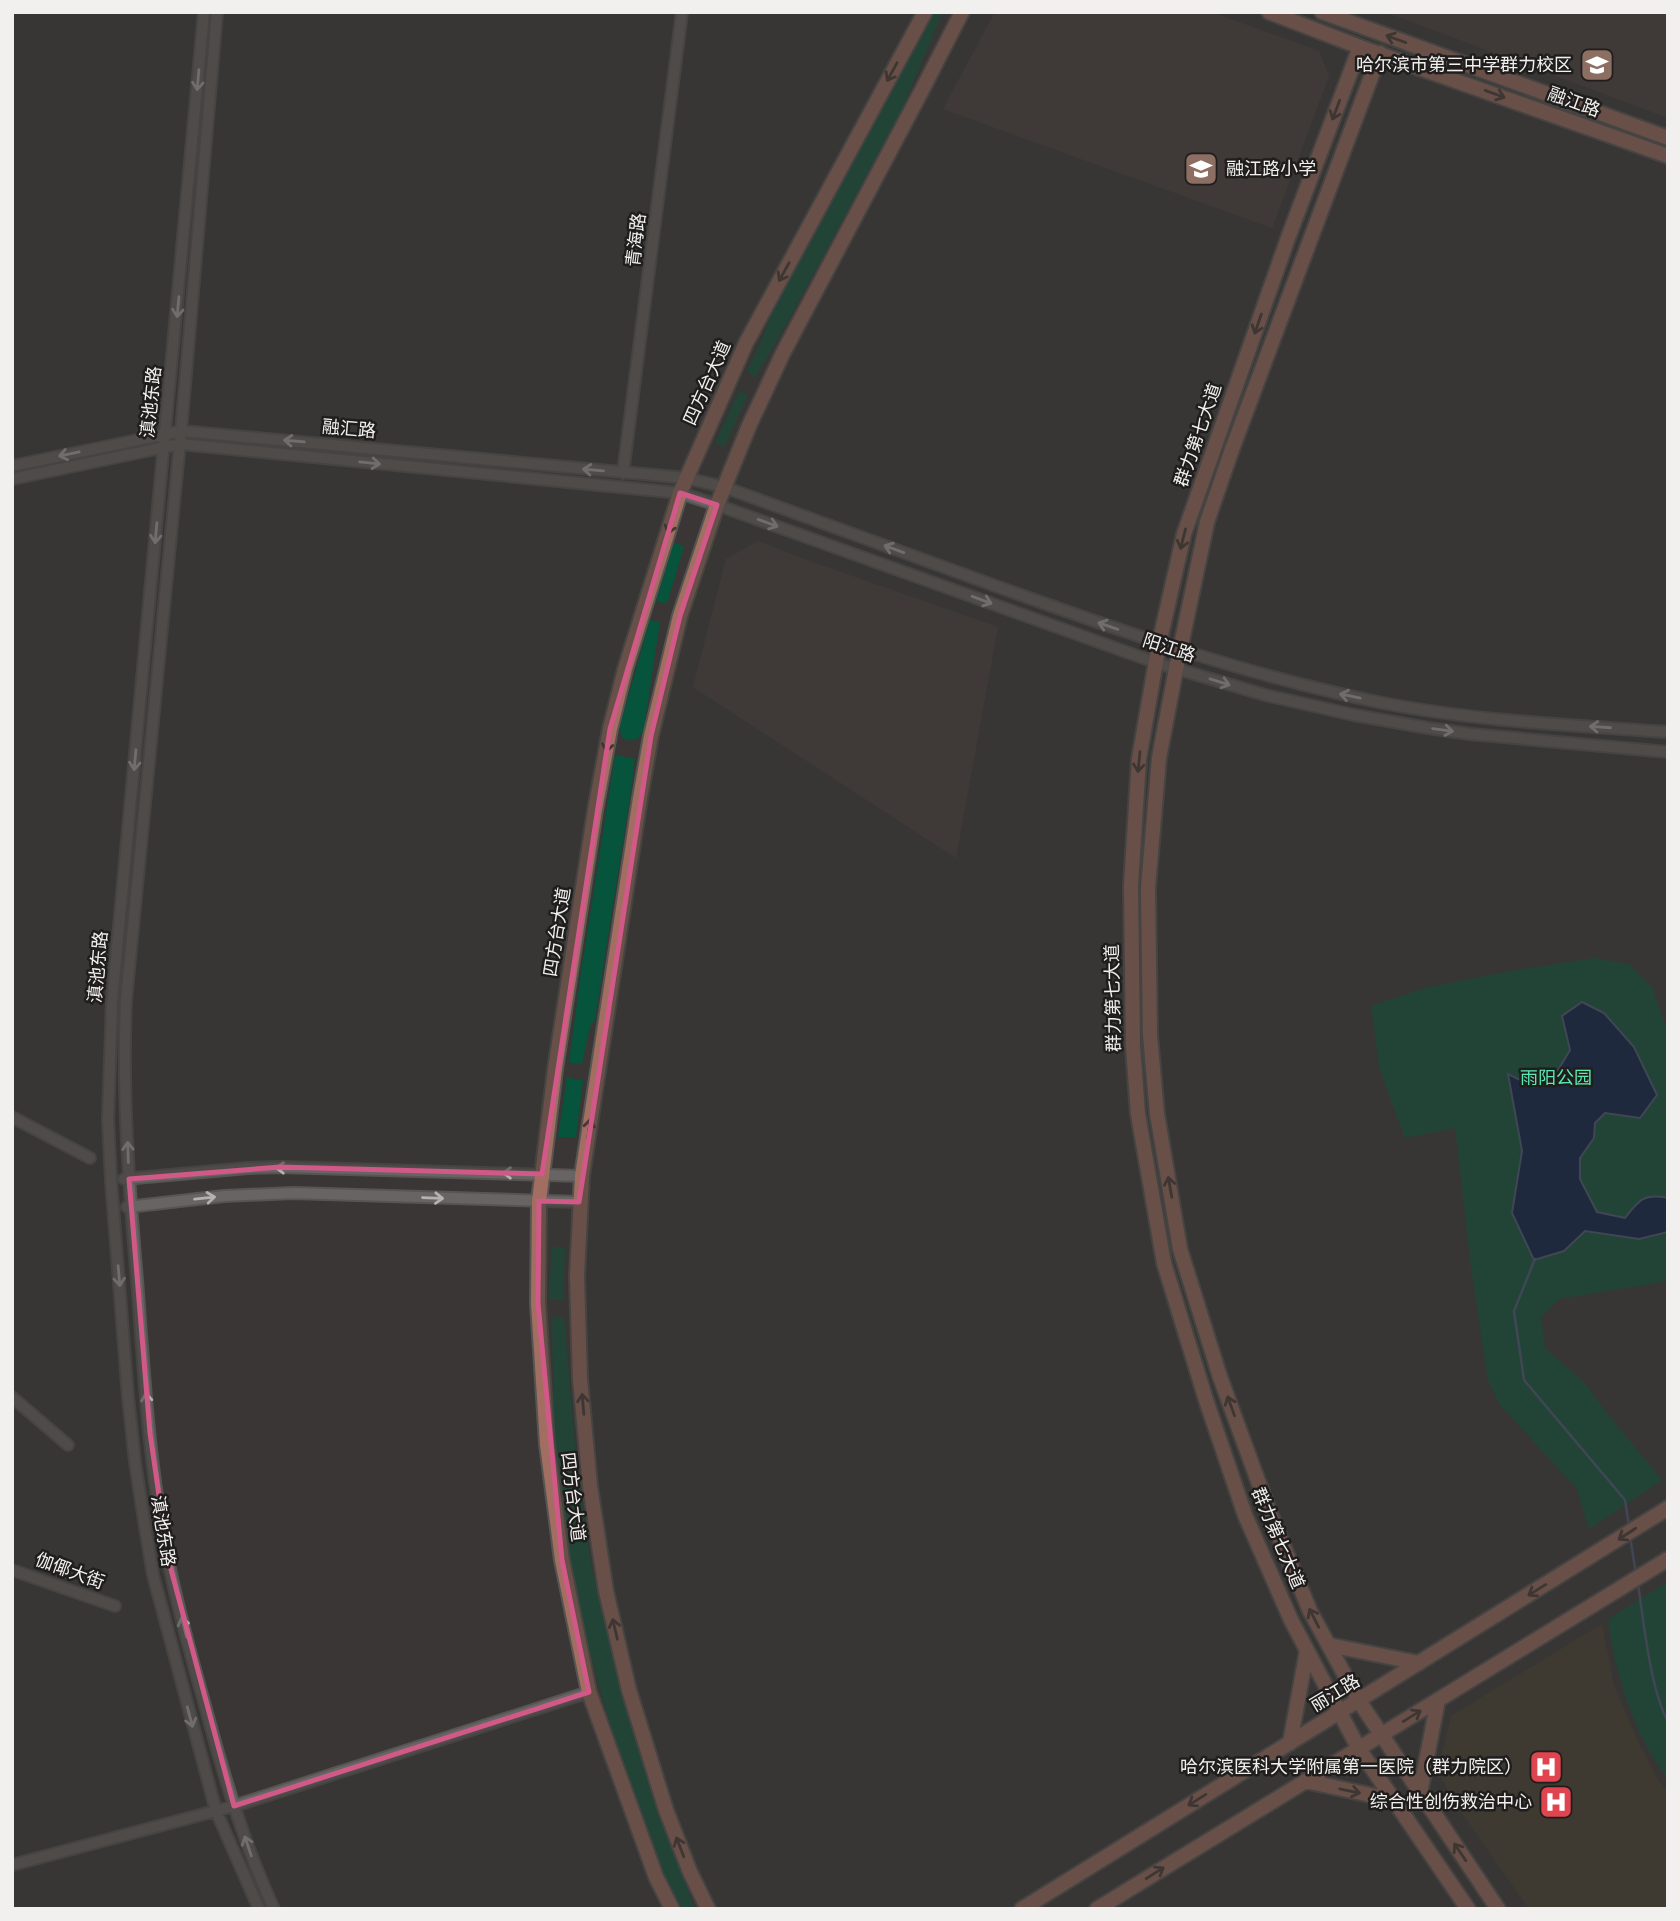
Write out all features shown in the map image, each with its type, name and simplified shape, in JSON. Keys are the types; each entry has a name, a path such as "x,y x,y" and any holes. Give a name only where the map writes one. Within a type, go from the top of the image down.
{"main road":[{"name":"四方台大道","path":"672,1909 656,1877 589,1692 562,1560 547,1444 538,1303 541,1174 557,1055 610,729 625,669 681,493 751,332 925,12"},
{"name":"四方台大道","path":"708,1909 690,1872 666,1810 629,1690 606,1591 590,1486 580,1379 577,1276 582,1176 651,736 680,616 724,487 783,353 962,12"},
{"name":"融江路","path":"1269,12 1668,156"},
{"name":"融江路","path":"1322,12 1668,138"},
{"name":"群力第七大道","path":"1360,47 1288,238 1184,534 1159,644 1139,759 1131,886 1133,1047 1138,1114 1164,1263 1245,1515 1291,1620 1359,1749 1468,1909"},
{"name":"群力第七大道","path":"1380,53 1207,522 1159,758 1148,888 1150,1035 1157,1114 1180,1249 1220,1377 1269,1511 1310,1611 1359,1701 1498,1909"},
{"name":"丽江路","path":"1022,1909 1664,1510"},
{"path":"1097,1909 1663,1562"},
{"path":"1329,1645 1419,1663"},
{"path":"1290,1743 1307,1650"},
{"path":"1420,1793 1438,1700"},
{"path":"1305,1781 1394,1800"}],"street":[{"name":"滇池东路","path":"204,12 112,1002 108,1119 135,1462 153,1575 216,1811 260,1909"},
{"name":"滇池东路","path":"217,12 124,1044 131,1207 150,1433 167,1558 234,1806 258,1874 274,1909"},
{"name":"青海路","path":"623,473 682,12"},
{"name":"融汇路","path":"12,466 181,430 686,478"},
{"name":"融汇路","path":"12,479 180,444 681,493"},
{"name":"阳江路","path":"686,478 724,487 1159,644 1269,677 1381,702 1496,718 1668,732"},
{"name":"阳江路","path":"681,493 1157,663 1265,695 1395,723 1470,734 1668,752"},
{"path":"12,1117 90,1158"},
{"path":"111,1181 280,1167 582,1176"},
{"path":"113,1208 224,1196 293,1194 579,1202"},
{"path":"12,1397 68,1445"},
{"name":"伽倻大街","path":"12,1570 115,1606"},
{"path":"12,1865 234,1806 589,1692"}],"highlighted area":[{"path":"680,493 717,505 680,616 651,736 579,1202 539,1201 538,1303 562,1560 589,1692 234,1806 168,1558 150,1433 129,1179 280,1167 542,1174 610,729"}],"shaded area":[{"name":"融江路小学","path":"995,12 1211,12 1319,51 1329,76 1272,228 943,109"},
{"name":"哈尔滨市第三中学群力校区","path":"1385,12 1668,12 1668,118"},
{"path":"758,541 998,627 956,858 693,687 726,559"},
{"name":"哈尔滨医科大学附属第一医院（群力院区）","path":"1602,1624 1614,1685 1637,1740 1668,1793 1668,1909 1529,1909 1453,1800 1441,1777 1441,1758 1451,1716"}],"green space":[{"path":"934,12 943,12 902,109 755,378 747,371 764,335 776,300 899,70"},
{"path":"739,391 748,395 724,447 715,443"},
{"path":"674,543 684,546 667,604 656,601"},
{"path":"650,620 660,622 644,728 639,738 629,741 621,737 620,726"},
{"path":"615,755 635,759 632,785 595,1019 590,1027 582,1064 569,1063 580,979"},
{"name":"雨阳公园","path":"1594,958 1629,964 1652,987 1668,1032 1668,1281 1559,1299 1541,1317 1545,1348 1585,1383 1662,1480 1589,1529 1577,1489 1500,1405 1488,1381 1471,1267 1455,1128 1405,1138 1380,1071 1371,1006 1428,987"},
{"path":"567,1076 583,1080 576,1138 558,1137"},
{"path":"552,1247 565,1247 563,1300 549,1300"},
{"path":"558,1316 564,1319 576,1456 591,1564 624,1699 661,1818 695,1909 681,1909 647,1838 620,1761 580,1616 561,1501 554,1432 552,1319"},
{"path":"1664,1584 1668,1589 1668,1779 1645,1743 1628,1703 1608,1619"}],"water":[{"path":"1582,1002 1604,1013 1634,1047 1657,1095 1640,1118 1605,1113 1595,1123 1594,1138 1580,1158 1580,1179 1597,1212 1625,1218 1643,1199 1653,1196 1668,1198 1668,1232 1639,1239 1585,1231 1564,1251 1534,1260 1512,1213 1522,1151 1508,1074 1534,1087 1558,1070 1570,1050 1562,1016"}],"waterway":[{"path":"1535,1259 1514,1311 1524,1380 1625,1500 1629,1526"},
{"path":"1630,1536 1636,1574"},
{"path":"1638,1584 1652,1674 1668,1722"}],"place":[{"name":"哈尔滨市第三中学群力校区","path":"1597,65"},
{"name":"融江路小学","path":"1201,169"},
{"name":"哈尔滨医科大学附属第一医院（群力院区）","path":"1546,1767"},
{"name":"综合性创伤救治中心","path":"1556,1802"}]}
